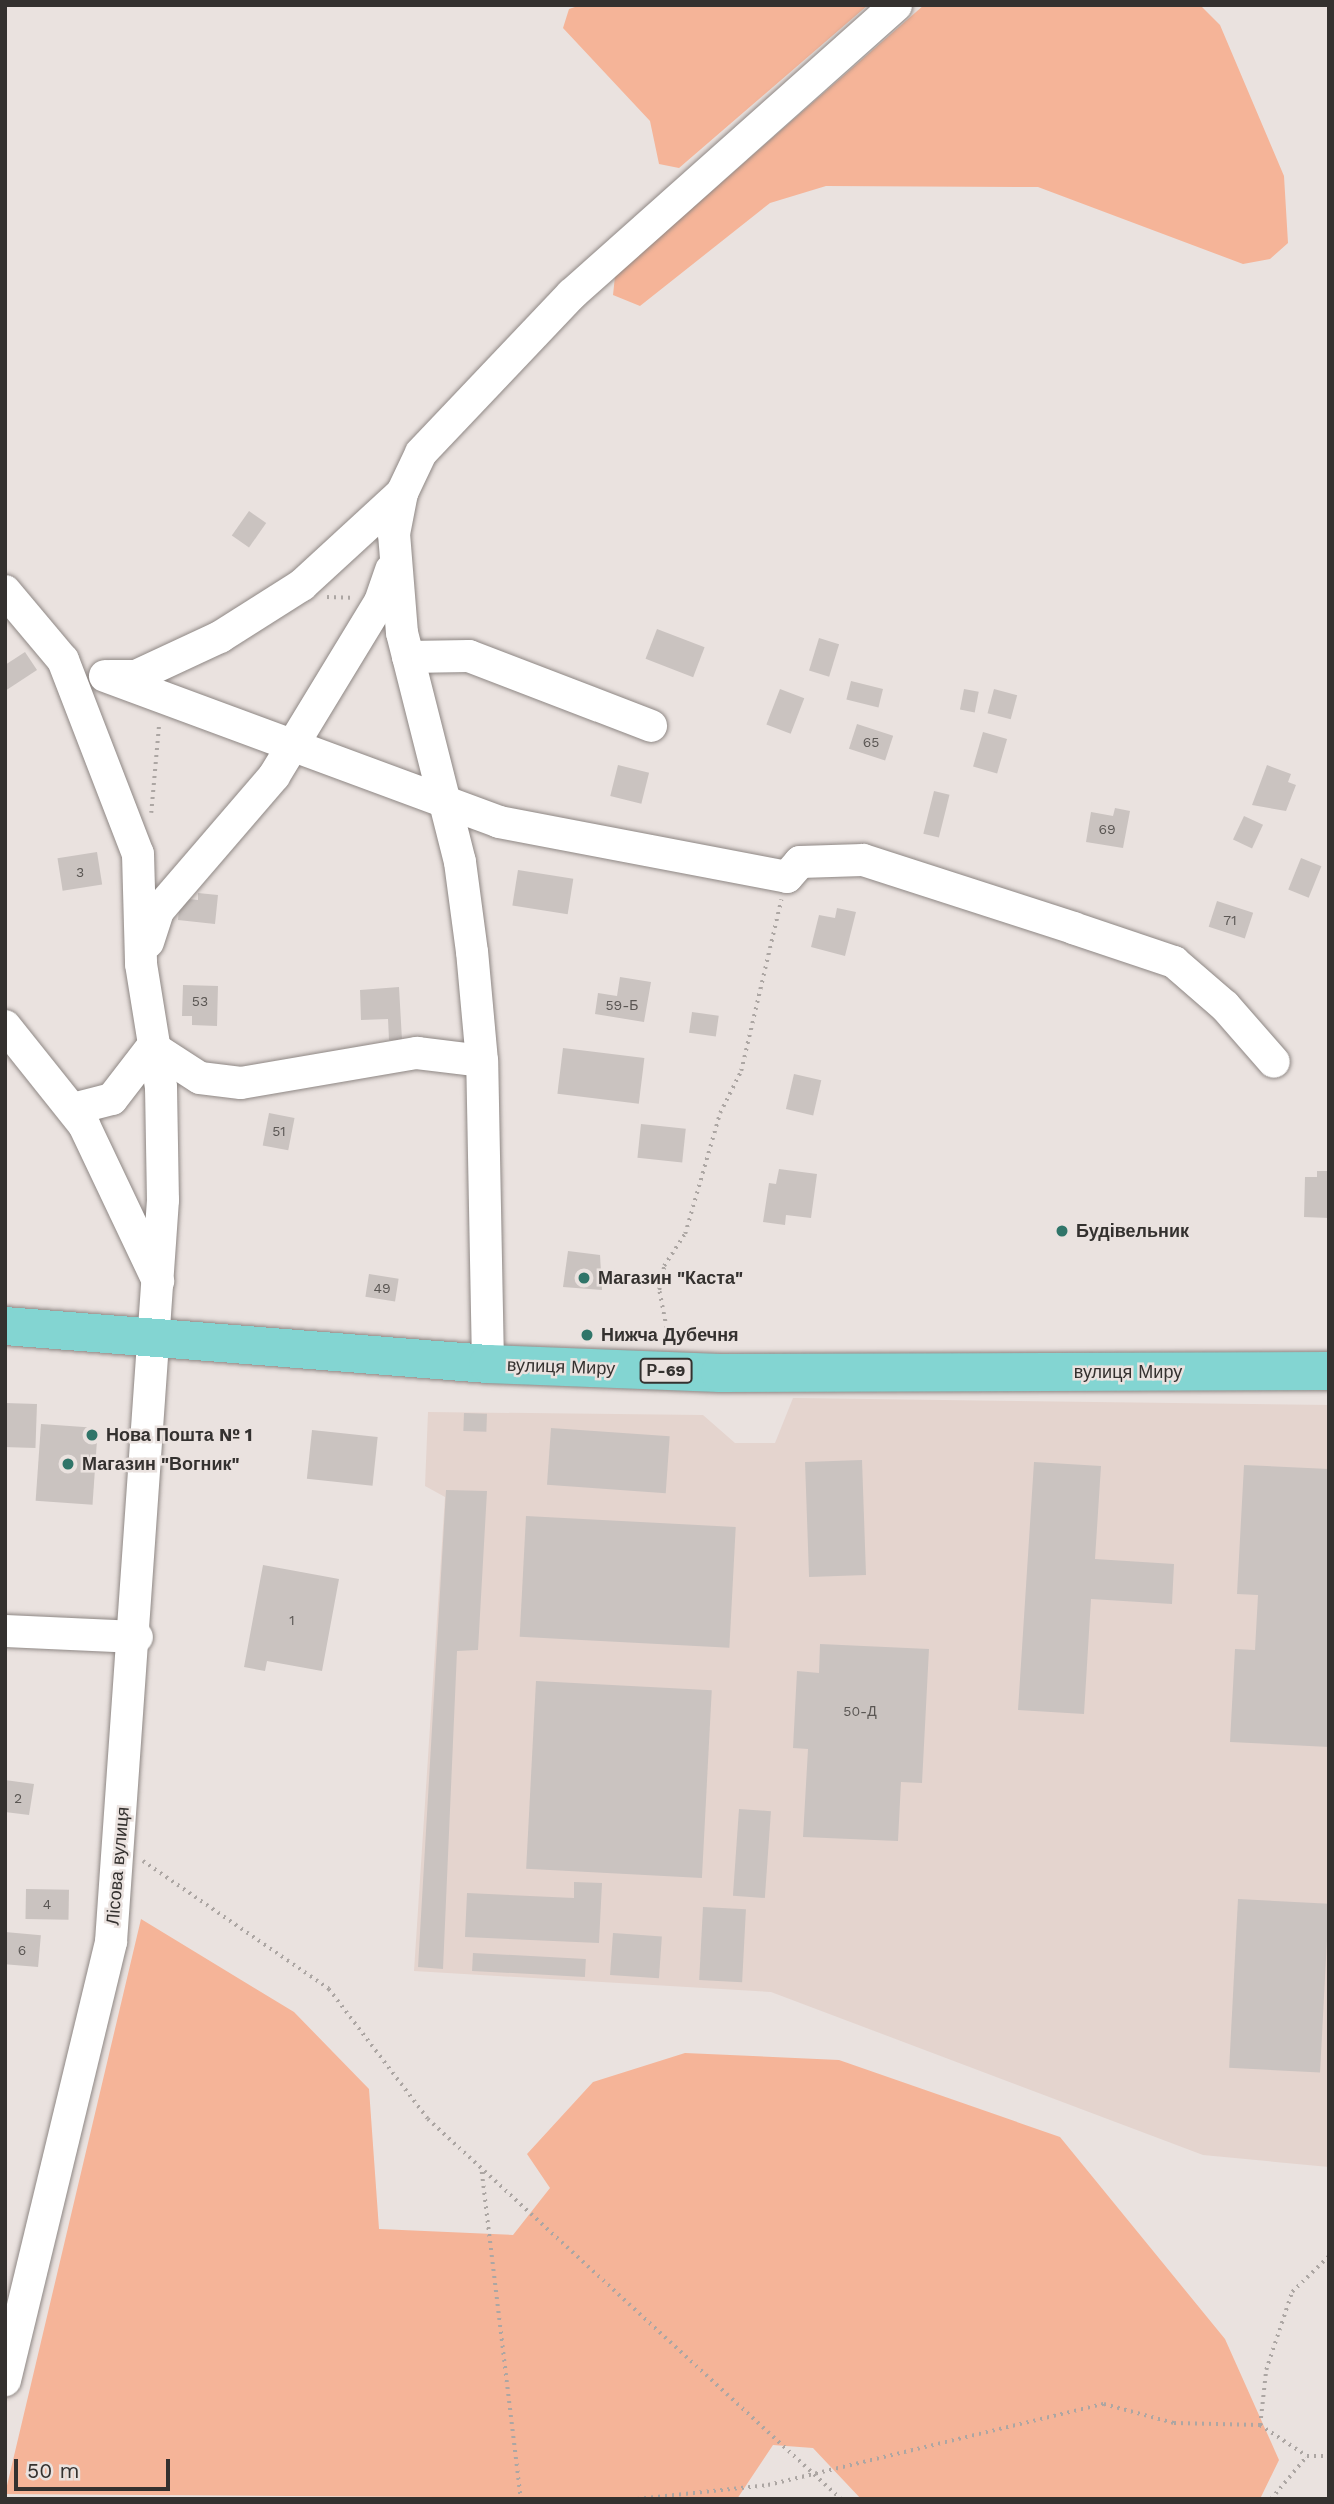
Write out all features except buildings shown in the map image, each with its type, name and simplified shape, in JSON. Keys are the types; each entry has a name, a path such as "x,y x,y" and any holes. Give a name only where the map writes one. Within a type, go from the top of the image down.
{"main road":[{"name":"вулиця Миру","path":"5,1326 488,1364 677,1371 1329,1371"}],"street":[{"path":"141,964 158,911 228,836 294,741 380,602 394,561 402,492 421,453 572,294 896,5"},
{"path":"105,676 136,676 164,664 276,601 402,492"},
{"path":"394,561 408,657 460,862 482,1061 488,1364"},
{"path":"5,591 63,660 162,697 294,741 446,804 499,822 787,877 800,862 863,860 1174,962 1225,1006 1274,1062"},
{"path":"408,657 469,656 651,726"},
{"name":"Лісова вулиця","path":"5,2380 92,2034 111,1942 137,1637 160,1286 163,1138 141,964 138,854 63,660"},
{"path":"12,1040 73,1108 160,1286"},
{"path":"73,1108 112,1099 152,1047 200,1077 241,1083 417,1053 482,1061"},
{"path":"5,1631 137,1637"}],"path":[{"path":"276,601 380,602"},
{"path":"150,818 162,697"},
{"path":"677,1371 659,1290 664,1266 685,1234 720,1112 741,1071 787,877"},
{"path":"120,1845 329,1989 428,2119 482,2172 841,2499"},
{"path":"482,2172 522,2499 636,2499 768,2485 815,2473 898,2458 1080,2406 1104,2404 1174,2423 1259,2426 1307,2456 1329,2456"},
{"path":"1259,2426 1266,2370 1292,2292 1329,2256"},
{"path":"1271,2499 1307,2456"}],"shaded area":[{"path":"581,5 868,5 679,168 659,164 650,121 563,28 569,9"},
{"path":"924,5 1200,5 1220,25 1284,176 1288,243 1270,259 1243,264 1038,187 826,186 770,203 640,306 613,295 615,276"},
{"path":"793,1398 1329,1405 1329,2167 1203,2155 771,1992 414,1971 445,1497 425,1486 428,1412 703,1415 735,1443 775,1443"},
{"path":"141,1919 294,2012 369,2089 379,2229 513,2235 550,2188 527,2154 593,2082 685,2053 839,2060 1060,2137 1225,2339 1279,2460 1260,2499 861,2499 813,2448 773,2445 737,2499 5,2494"}],"place":[{"name":"Будівельник","path":"1062,1231"},
{"name":"Магазин \"Каста\"","path":"584,1278"},
{"name":"Нижча Дубечня","path":"587,1335"},
{"name":"Нова Пошта № 1","path":"92,1435"},
{"name":"Магазин \"Вогник\"","path":"68,1464"}]}
